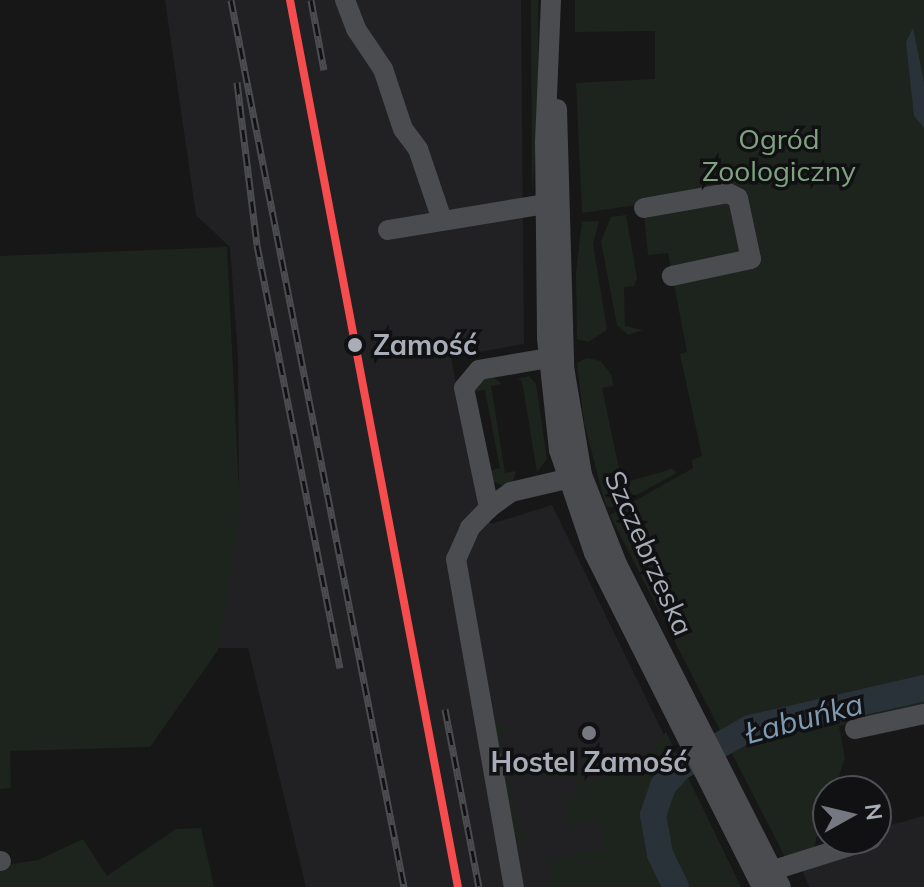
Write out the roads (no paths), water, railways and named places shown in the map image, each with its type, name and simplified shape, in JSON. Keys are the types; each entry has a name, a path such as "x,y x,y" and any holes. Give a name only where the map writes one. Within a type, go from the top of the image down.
{"street":[{"path":"345,0 356,29 383,69 403,129 418,149 442,220"},
{"name":"Szczebrzeska","path":"551,0 552,74 545,204 556,356 574,477 611,550 687,719 768,880"},
{"name":"Szczebrzeska","path":"552,74 561,141 556,356"},
{"path":"644,208 728,193 740,203 751,259 672,276"},
{"path":"388,230 545,204"},
{"path":"489,508 466,379 479,370 556,356"},
{"path":"514,887 456,559 470,528 489,508 511,492 574,477"},
{"path":"855,729 924,714"},
{"path":"768,880 833,855"}],"waterway":[{"name":"Łabuńka","path":"676,887 660,854 653,815 663,786 679,768 750,728 924,688"}],"railway":[{"path":"231,0 404,887"},
{"path":"311,0 324,70"},
{"path":"237,82 257,245 340,668"},
{"path":"445,709 479,887"}],"place":[{"name":"Zamość","path":"355,345"},
{"name":"Hostel Zamość","path":"589,733"}],"park label":[{"name":"Ogród Zoologiczny","path":"779,155"}]}
